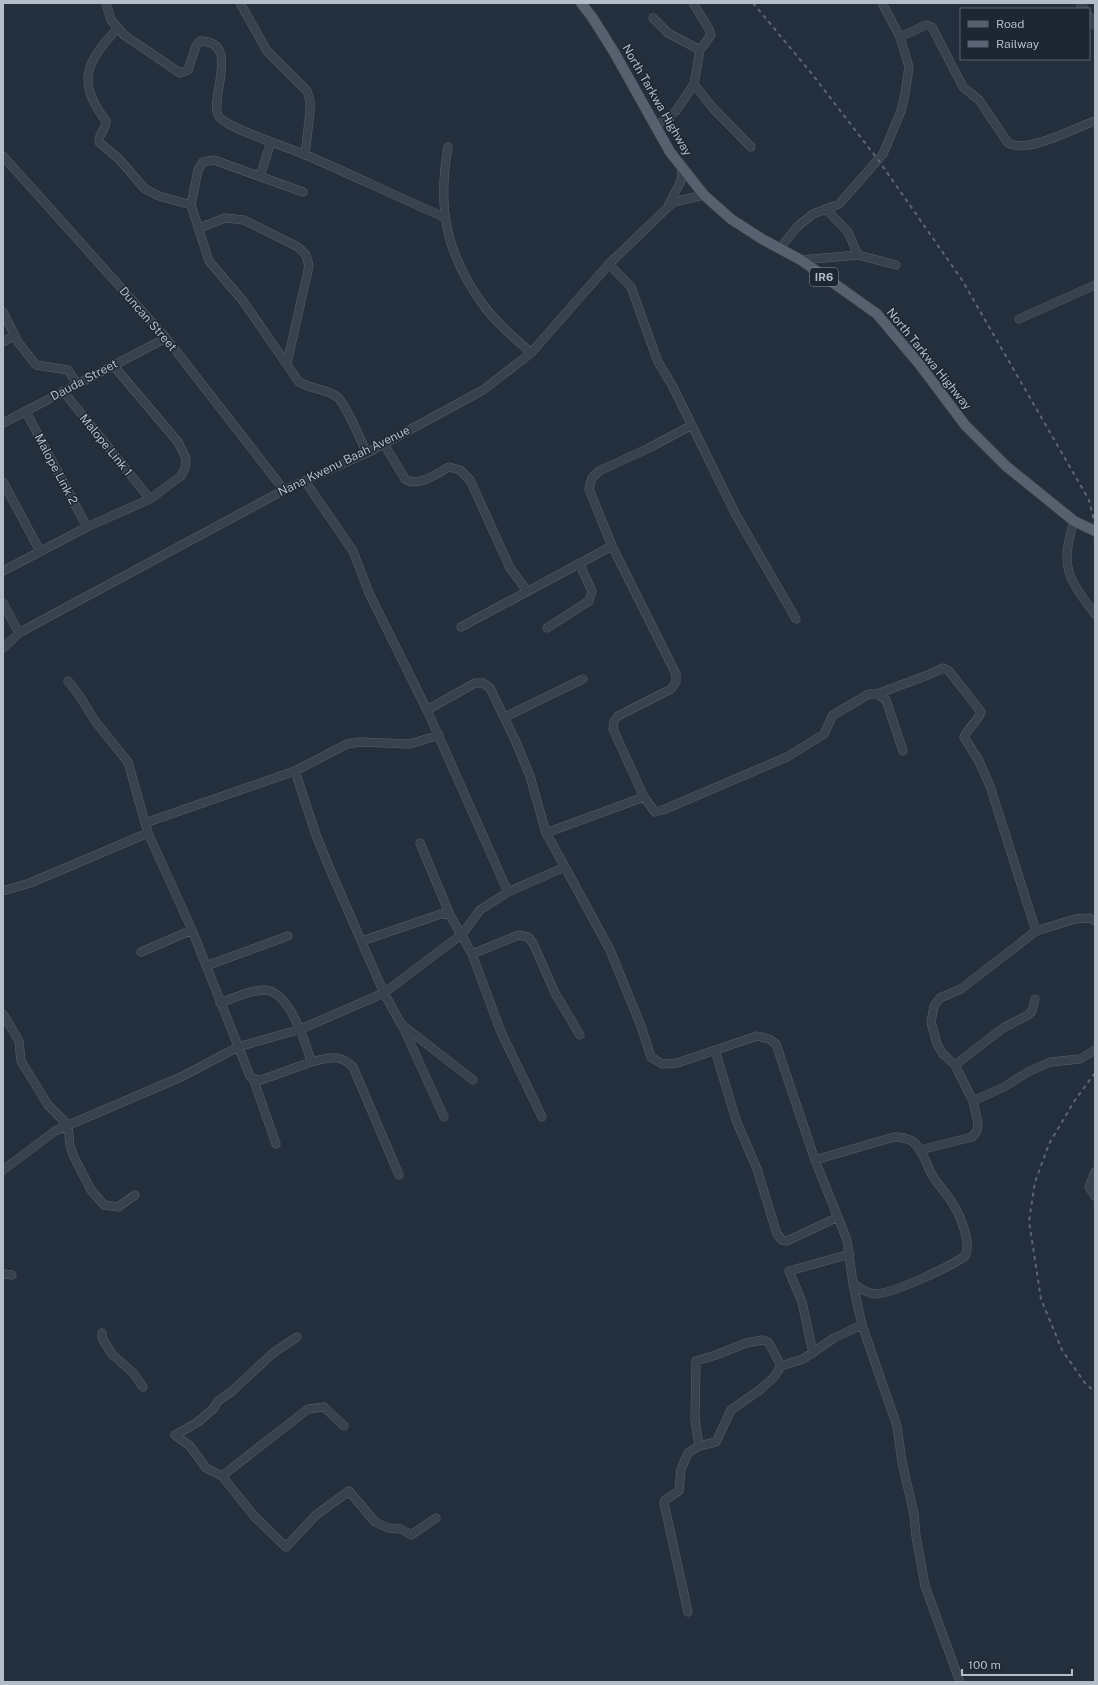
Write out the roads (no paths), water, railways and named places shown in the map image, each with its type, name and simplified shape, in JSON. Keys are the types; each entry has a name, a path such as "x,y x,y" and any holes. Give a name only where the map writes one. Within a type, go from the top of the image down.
{"main road":[{"name":"North Tarkwa Highway","path":"581,3 592,17 614,52 670,152 704,195 731,219 779,249 801,260 877,314 920,365 965,425 1006,466 1074,521 1095,531"}],"street":[{"path":"106,3 111,20 117,29 147,52 180,73 188,70 196,46 200,41 208,41 215,45 219,50 222,69 218,115 221,119 236,128 305,155 444,217"},
{"path":"240,3 267,51 307,91 310,101 310,112 305,155"},
{"path":"656,126 676,111 694,84 700,50 711,35 710,29 693,3"},
{"path":"779,249 798,226 813,214 827,210 839,204 883,154 901,111 909,67 900,37 882,3"},
{"path":"653,18 668,33 700,50"},
{"path":"900,37 926,25 932,27 963,87 979,100 1008,142 1013,146 1025,146 1042,142 1095,123"},
{"path":"117,29 96,52 88,79 88,89 91,98 106,120 106,124 98,138 99,142 119,159 145,188 159,196 191,205"},
{"path":"694,84 713,108 751,147"},
{"path":"260,176 271,142"},
{"path":"448,148 443,196 444,217 458,264 484,307 531,353"},
{"name":"Duncan Street","path":"3,156 166,338 284,490"},
{"path":"303,192 214,160 208,160 203,162 198,170 191,205 209,260 243,301 299,382 307,387 335,395 340,399 367,453"},
{"name":"Nana Kwenu Baah Avenue","path":"666,210 681,181 682,168"},
{"name":"Nana Kwenu Baah Avenue","path":"3,648 19,633 284,490 367,453 483,390 531,353 609,264 674,202 704,195"},
{"path":"827,210 848,232 858,255"},
{"path":"199,228 225,218 244,220 298,247 306,255 309,266 287,363"},
{"path":"801,260 858,255 896,265"},
{"path":"609,264 631,287 658,362 692,425 736,515 796,619"},
{"path":"1019,319 1095,285"},
{"path":"3,312 27,355 36,365 68,370 77,384"},
{"path":"3,342 15,335"},
{"name":"Dauda Street","path":"3,423 166,338"},
{"path":"3,571 87,527 150,499 182,476 186,458 178,442 113,365"},
{"name":"Malope Link 1","path":"63,391 150,499"},
{"name":"Malope Link 2","path":"26,412 87,527"},
{"path":"692,425 649,448 599,471 592,478 589,489 612,546 676,674 676,682 671,689 618,716 614,721 613,729 644,797 655,812 663,810 787,757 824,734 833,715 869,694 877,694 943,668 949,671 981,712 977,721 968,729 964,736 980,761 990,786 1036,931"},
{"path":"384,444 405,479 410,483 416,483 449,467 460,470 470,480 510,568 527,591"},
{"path":"305,481 353,551 369,593 439,735 508,892"},
{"path":"3,482 40,551"},
{"path":"1074,521 1067,544 1066,562 1069,574 1077,590 1095,614"},
{"path":"461,627 612,546"},
{"path":"547,628 589,601 592,591 579,563"},
{"path":"3,603 19,633"},
{"path":"505,717 582,679"},
{"path":"68,681 80,695 95,721 128,762 148,833 192,930 238,1047 250,1076 253,1078 276,1144"},
{"path":"427,710 475,683 483,683 490,688 505,717 530,776 546,833 610,950 641,1026 651,1057 662,1064 677,1064 757,1036 769,1039 776,1044 816,1160 847,1240 853,1284 862,1325 897,1426 902,1462 914,1514 916,1536 931,1607 960,1682"},
{"path":"877,694 886,700 903,751"},
{"path":"145,823 295,771 347,744 360,742 410,744 439,735"},
{"path":"295,771 316,835 384,993 401,1024 444,1117"},
{"path":"546,833 644,797"},
{"path":"3,892 30,883 148,833"},
{"path":"420,843 450,915 472,954 501,1032 542,1117"},
{"path":"3,1170 44,1141 54,1131 181,1077 238,1047 301,1028 384,993 462,934 480,910 508,892 565,867"},
{"path":"362,940 441,914 450,915"},
{"path":"920,1150 972,1137 977,1131 978,1123 973,1101 955,1065 943,1054 937,1044 931,1022 934,1006 940,998 961,989 1036,931 1075,919 1090,918 1095,921"},
{"path":"141,952 192,930"},
{"path":"472,954 519,935 528,937 533,943 555,993 580,1035"},
{"path":"206,966 288,936"},
{"path":"220,1003 254,991 267,990 284,1002 301,1028 312,1062"},
{"path":"955,1065 1003,1028 1028,1015 1032,1011 1035,1000"},
{"path":"3,1014 19,1041 21,1061 26,1072 48,1105 68,1125 70,1146 91,1190 104,1205 118,1207 135,1194"},
{"path":"401,1024 473,1080"},
{"path":"715,1050 736,1120 757,1169 777,1234 782,1240 787,1241 838,1217"},
{"path":"973,1101 1004,1087 1028,1072 1050,1062 1080,1060 1095,1050"},
{"path":"253,1078 261,1080 312,1062 334,1057 346,1060 353,1067 399,1175"},
{"path":"816,1160 894,1137 902,1137 912,1141 920,1150 932,1174 954,1205 968,1241 968,1252 965,1256 957,1262 928,1276 875,1294 866,1292 853,1284"},
{"path":"1095,1172 1089,1187 1095,1196"},
{"path":"813,1353 802,1302 789,1272 850,1254"},
{"path":"688,1612 664,1503 665,1500 679,1491 681,1469 688,1453 699,1446 716,1442 731,1410 761,1389 774,1377 781,1366 813,1353 834,1338 862,1325"},
{"path":"102,1333 102,1338 112,1354 133,1373 144,1387"},
{"path":"297,1337 273,1352 231,1392 218,1400 214,1408 198,1422 176,1435 190,1446 206,1468 222,1476 254,1516 286,1547 316,1515 349,1491 375,1522 388,1528 401,1529 411,1535 436,1518"},
{"path":"699,1446 695,1419 697,1410 695,1382 696,1361 746,1343 763,1340 769,1343 781,1366"},
{"path":"222,1476 308,1409 324,1407 344,1426"}],"railway":[{"path":"753,3 812,74 879,161 962,280 1089,500 1095,525"},
{"path":"1095,1073 1075,1100 1049,1144 1035,1182 1029,1221 1041,1299 1062,1350 1085,1383 1095,1392"}]}
